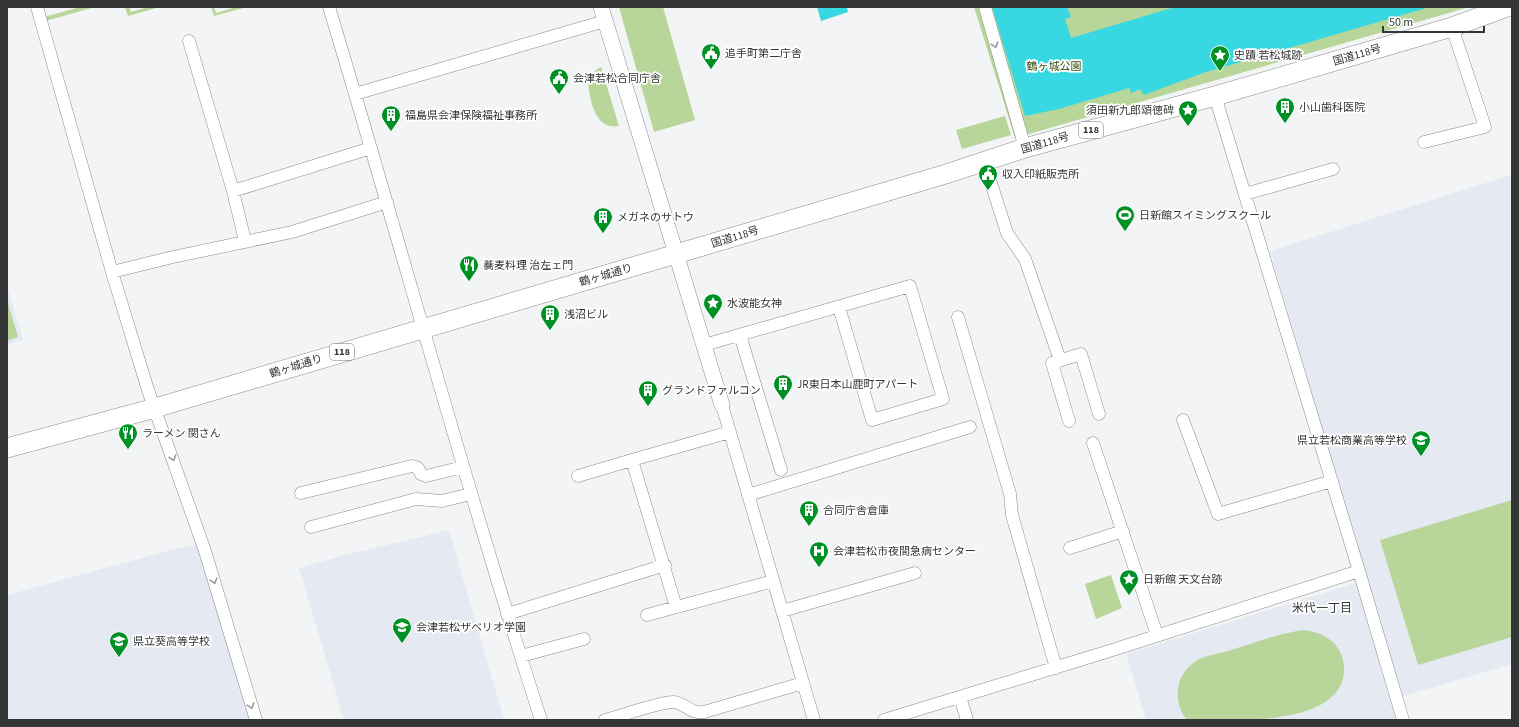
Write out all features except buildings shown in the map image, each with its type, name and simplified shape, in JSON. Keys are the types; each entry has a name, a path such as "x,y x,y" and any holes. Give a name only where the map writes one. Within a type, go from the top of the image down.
{"highway":[{"name":"国道118号","path":"676,254 984,162 1025,148 1215,96 1452,28 1507,7"},
{"name":"鶴ヶ城通り","path":"7,448 155,408 676,254"}],"street":[{"path":"37,7 112,272 148,390 205,552 256,720"},
{"path":"329,7 471,494 541,720"},
{"path":"985,7 1025,148"},
{"path":"355,94 603,14 670,230 814,720"},
{"path":"1424,142 1485,127 1452,28"},
{"path":"189,41 233,190 245,241"},
{"path":"1215,96 1403,720"},
{"path":"233,190 371,148"},
{"path":"984,162 1007,233 1025,259 1060,360"},
{"path":"1245,194 1333,169"},
{"path":"112,272 245,241 292,232 387,202"},
{"path":"704,345 910,286 943,399 872,420 839,307"},
{"path":"958,317 1010,494 1012,515 1056,668"},
{"path":"740,335 781,470"},
{"path":"1069,421 1052,363 1081,354 1099,414"},
{"path":"1183,420 1218,514 1332,481"},
{"path":"748,495 970,427"},
{"path":"578,476 730,432"},
{"path":"1093,442 1157,635"},
{"path":"632,460 665,565 676,607"},
{"path":"301,493 412,466 418,468 421,474 426,476 463,467"},
{"path":"311,527 416,499 442,501 471,494"},
{"path":"1070,548 1123,531"},
{"path":"508,614 665,565"},
{"path":"884,720 1056,668 1359,571"},
{"path":"782,611 915,572"},
{"path":"647,615 774,581"},
{"path":"521,656 584,639"},
{"path":"606,720 671,702 684,705 694,713 704,712 803,683"},
{"path":"960,697 967,720"}],"shaded area":[{"name":"県立若松商業高等学校","path":"1511,175 1512,664 1400,697 1270,251"},
{"path":"7,286 23,340 7,345"},
{"name":"会津若松ザベリオ学園","path":"449,530 504,720 344,720 299,568 341,556"},
{"name":"県立葵高等学校","path":"198,544 251,720 7,720 7,595"},
{"path":"1356,583 1396,720 1146,720 1126,654"}],"green space":[{"path":"80,7 95,7 42,22 44,17"},
{"path":"125,7 129,7 131,12 148,7 160,7 128,16"},
{"path":"211,7 214,7 216,13 236,7 247,7 214,16"},
{"path":"619,7 663,7 695,120 654,132"},
{"name":"鶴ヶ城公園","path":"974,7 1466,7 1466,8 1015,138"},
{"path":"601,67 619,126 610,126 602,122 592,105 588,80 597,69"},
{"path":"1005,116 1011,135 962,149 956,130"},
{"path":"7,300 18,337 7,341"},
{"path":"1512,500 1512,637 1418,665 1380,540"},
{"path":"1111,575 1122,608 1096,619 1085,584"},
{"path":"1303,630 1314,632 1329,639 1337,647 1342,656 1344,667 1343,678 1332,697 1316,707 1296,714 1273,718 1249,720 1187,720 1179,705 1178,689 1184,673 1196,661 1206,656"}],"water":[{"path":"817,7 847,7 848,12 821,21"},
{"name":"鶴ヶ城公園","path":"992,7 1067,7 1071,17 1065,19 1071,38 1175,7 1430,7 1203,73 1144,95 1140,89 1131,93 1129,88 1059,109 1025,116"}],"place":[{"name":"追手町第二庁舎","path":"711,70"},
{"name":"史蹟 若松城跡","path":"1220,72"},
{"name":"会津若松合同庁舎","path":"559,95"},
{"name":"小山歯科医院","path":"1285,124"},
{"name":"須田新九郎頌徳碑","path":"1188,127"},
{"name":"福島県会津保険福祉事務所","path":"391,132"},
{"name":"収入印紙販売所","path":"988,191"},
{"name":"日新館スイミングスクール","path":"1125,232"},
{"name":"メガネのサトウ","path":"603,234"},
{"name":"蕎麦料理 治左ェ門","path":"469,282"},
{"name":"水波能女神","path":"713,320"},
{"name":"浅沼ビル","path":"550,331"},
{"name":"JR東日本山鹿町アパート","path":"783,401"},
{"name":"グランドファルコン","path":"648,407"},
{"name":"ラーメン 関さん","path":"128,450"},
{"name":"県立若松商業高等学校","path":"1421,457"},
{"name":"合同庁舎倉庫","path":"809,527"},
{"name":"会津若松市夜間急病センター","path":"819,568"},
{"name":"日新館 天文台跡","path":"1129,596"},
{"name":"会津若松ザベリオ学園","path":"402,644"},
{"name":"県立葵高等学校","path":"119,658"}],"district":[{"name":"米代一丁目","path":"1322,608"}]}
